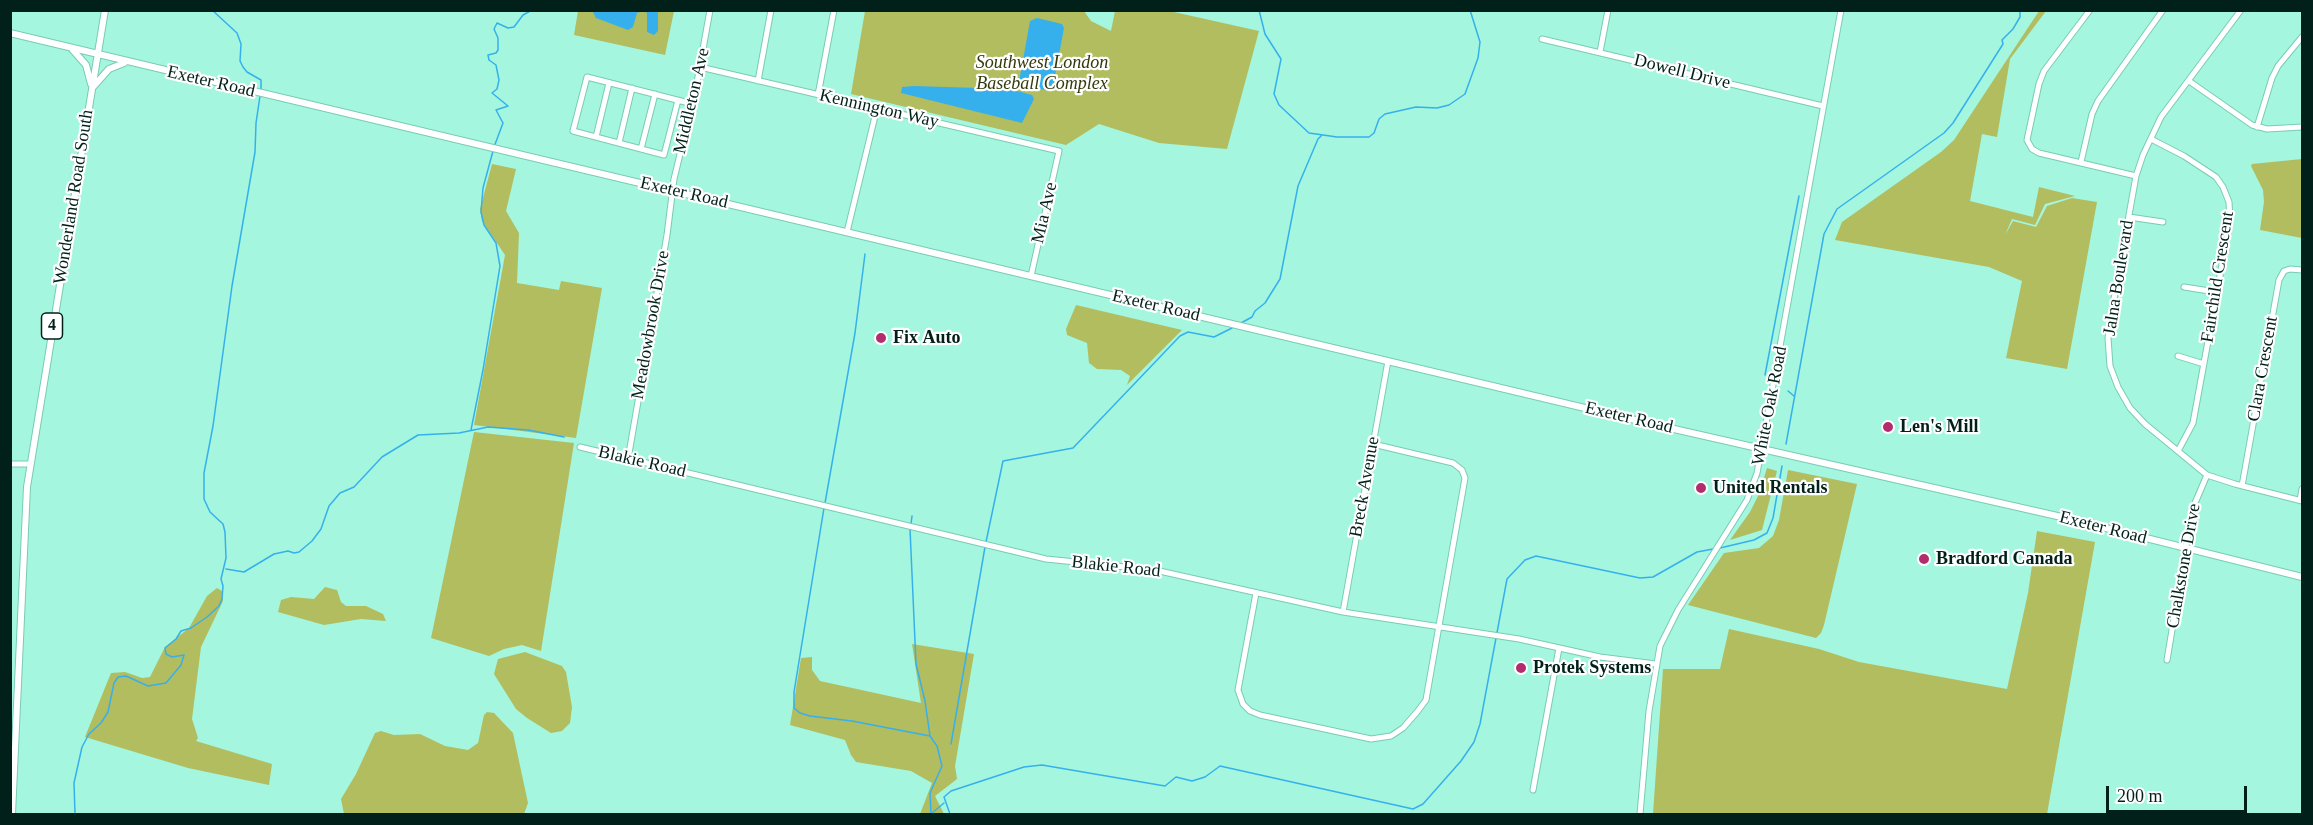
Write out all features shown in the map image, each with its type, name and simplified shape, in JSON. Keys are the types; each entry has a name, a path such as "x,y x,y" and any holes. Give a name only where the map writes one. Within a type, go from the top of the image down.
{"main road":[{"name":"Wonderland Road South","path":"12,814 23,538 29,464 105,10"},
{"name":"Exeter Road","path":"10,33 1388,361 2066,518 2302,577"},
{"path":"71,48 86,65 92,87"},
{"path":"92,87 109,69 128,62"}],"street":[{"name":"Middleton Ave","path":"673,191 710,10"},
{"path":"758,81 771,10"},
{"path":"818,95 834,10"},
{"path":"1600,52 1608,10"},
{"name":"White Oak Road","path":"1640,814 1649,711 1660,646 1669,624 1748,500 1757,474 1841,10"},
{"path":"2090,10 2044,71 2027,140 2032,149 2039,153 2136,176"},
{"path":"2080,162 2092,114 2098,101 2163,10"},
{"name":"Jalna Boulevard","path":"2241,10 2161,117 2136,176 2108,338 2110,366 2118,387 2130,408 2145,424 2207,475 2302,500"},
{"path":"2257,127 2272,78 2278,66 2302,37"},
{"name":"Dowell Drive","path":"1542,39 1823,106"},
{"path":"2296,44 2302,49"},
{"name":"Kennington Way","path":"700,67 1059,151"},
{"path":"678,100 664,155 573,131 587,77 609,82 678,100 692,104"},
{"path":"2189,81 2240,118 2257,127 2282,129 2302,127"},
{"path":"596,137 609,82"},
{"path":"619,143 632,88"},
{"path":"641,149 655,94"},
{"path":"847,232 877,108"},
{"name":"Fairchild Crescent","path":"2151,139 2184,156 2216,177 2223,186 2229,202 2230,221 2193,423 2178,451"},
{"name":"Mia Ave","path":"1030,276 1059,151"},
{"name":"Meadowbrook Drive","path":"628,459 673,191"},
{"path":"2129,217 2163,222"},
{"name":"Clara Crescent","path":"2242,486 2279,280 2284,271 2302,270"},
{"path":"2184,287 2216,292"},
{"path":"2178,356 2204,364"},
{"name":"Breck Avenue","path":"1343,612 1388,361"},
{"path":"1256,593 1238,690 1245,706 1260,715 1364,739 1381,739 1403,728 1424,704 1428,694 1465,481 1463,473 1453,463 1373,444"},
{"name":"Blakie Road","path":"580,447 1046,559 1155,570 1343,612 1501,636 1600,657 1656,664"},
{"path":"10,464 29,464"},
{"name":"Chalkstone Drive","path":"2167,660 2192,510 2207,475"},
{"path":"2302,489 2302,500"},
{"path":"1533,790 1560,648"}],"green space":[{"name":"Southwest London Baseball Complex","path":"1165,10 1259,31 1227,149 1159,143 1099,124 1066,145 851,94 865,11 1084,11 1091,21 1111,31 1115,11"},
{"path":"578,11 674,11 665,55 574,35"},
{"path":"2039,11 2046,11 2010,59 1997,137 1982,134 1970,201 2033,217 2039,187 2075,196 2045,204 2035,225 2012,219 2005,235 2013,221 2036,227 2047,206 2072,198 2097,202 2067,369 2006,358 2022,281 1989,267 1835,240 1842,222 1941,152 1954,140"},
{"path":"2302,159 2302,238 2260,230 2264,202 2263,190 2252,164"},
{"path":"492,164 516,169 506,211 519,233 517,283 559,290 561,281 602,288 576,438 474,425 505,255 482,221 480,209"},
{"path":"1076,305 1182,330 1127,385 1130,376 1121,370 1097,369 1089,363 1087,343 1067,335 1066,329"},
{"path":"474,432 574,443 541,651 522,645 504,649 489,656 431,638"},
{"path":"1767,468 1777,471 1762,530 1730,540 1750,512 1759,494"},
{"path":"1788,470 1857,484 1824,625 1816,638 1688,605 1724,553 1759,548 1773,536 1779,520"},
{"path":"2037,531 2095,542 2047,814 1653,814 1663,669 1720,669 1729,629 1819,649 1859,662 2007,689 2028,593"},
{"path":"325,587 337,590 341,602 346,606 366,606 383,614 386,621 361,619 324,625 278,612 281,600 291,597 314,599"},
{"path":"217,588 222,591 223,601 201,647 192,719 198,738 196,741 272,764 269,785 188,768 85,737 111,673 125,672 142,678 150,677 165,647 189,628 207,596"},
{"path":"912,644 974,654 955,766 957,779 935,796 944,814 920,814 932,783 911,771 856,762 845,740 790,725 801,658 812,657 812,670 820,681 921,703"},
{"path":"525,652 562,666 566,672 572,707 570,723 562,731 551,733 516,709 494,674 498,659"},
{"path":"487,712 494,713 513,733 528,803 524,814 344,814 341,799 356,774 375,733 381,731 394,735 420,734 445,746 468,750 478,743 484,715"}],"water":[{"path":"592,10 642,11 637,13 633,27 628,30 596,18"},
{"path":"644,11 658,11 658,31 654,35 647,32 647,13"},
{"path":"1037,18 1062,24 1064,28 1053,87 1049,91 1022,85 1019,82 1030,21"},
{"path":"902,87 1010,89 1032,95 1034,99 1022,123 901,93"}],"waterway":[{"path":"212,10 237,33 241,44 240,61 247,72 261,80 261,89"},
{"path":"494,147 503,123 496,110 508,106 492,93 497,89 499,80 496,65 489,60 488,55 498,50 498,38 494,29 497,23 508,28 514,27 523,15 532,10"},
{"path":"1259,10 1265,34 1281,59 1274,94 1279,105 1309,133 1337,137 1369,137 1374,133 1379,119 1385,114 1416,107 1437,108 1449,105 1465,94 1478,58 1480,42 1470,10"},
{"path":"1786,444 1824,234 1837,209 1944,133 1953,123 2003,44 2002,40 2013,29 2020,17 2020,10"},
{"path":"75,814 74,783 82,747 89,734 101,723 108,712 114,683 118,677 126,676 148,686 166,683 181,665 184,655 172,657 166,654 165,648 176,639 181,631 191,628 207,617 219,606 222,599 221,579 226,558 225,532 223,524 210,512 204,499 204,473 255,152 260,96"},
{"path":"1241,323 1252,317 1255,311 1265,303 1280,279 1298,186 1318,139 1322,135"},
{"path":"471,430 500,266 496,243 484,225 481,212 483,188 493,151"},
{"path":"1765,375 1799,196"},
{"path":"825,503 855,333 865,254"},
{"path":"986,542 1003,461 1073,448 1180,336 1188,332 1214,337 1232,328"},
{"path":"1788,391 1794,396"},
{"path":"226,569 244,572 274,554 288,551 299,552 321,529 329,506 340,493 354,487 382,457 418,435 459,433 488,427 528,430 564,437"},
{"path":"1720,548 1754,540 1767,533 1773,518 1782,466"},
{"path":"824,508 794,692 794,708 810,716 852,721 930,736"},
{"path":"911,524 912,516"},
{"path":"910,529 916,664 930,736 937,746 942,766 930,793 931,814"},
{"path":"951,744 985,547"},
{"path":"950,814 944,797 951,791 1024,767 1042,765 1165,786 1176,777 1192,781 1205,777 1220,766 1413,809 1423,804 1461,761 1474,742 1480,724 1507,579 1525,560 1536,556 1640,578 1653,577 1697,552 1713,549"},
{"path":"932,813 944,803"}],"place":[{"name":"Fix Auto","path":"881,338"},
{"name":"Len's Mill","path":"1888,427"},
{"name":"United Rentals","path":"1701,488"},
{"name":"Bradford Canada","path":"1924,559"},
{"name":"Protek Systems","path":"1521,668"}]}
